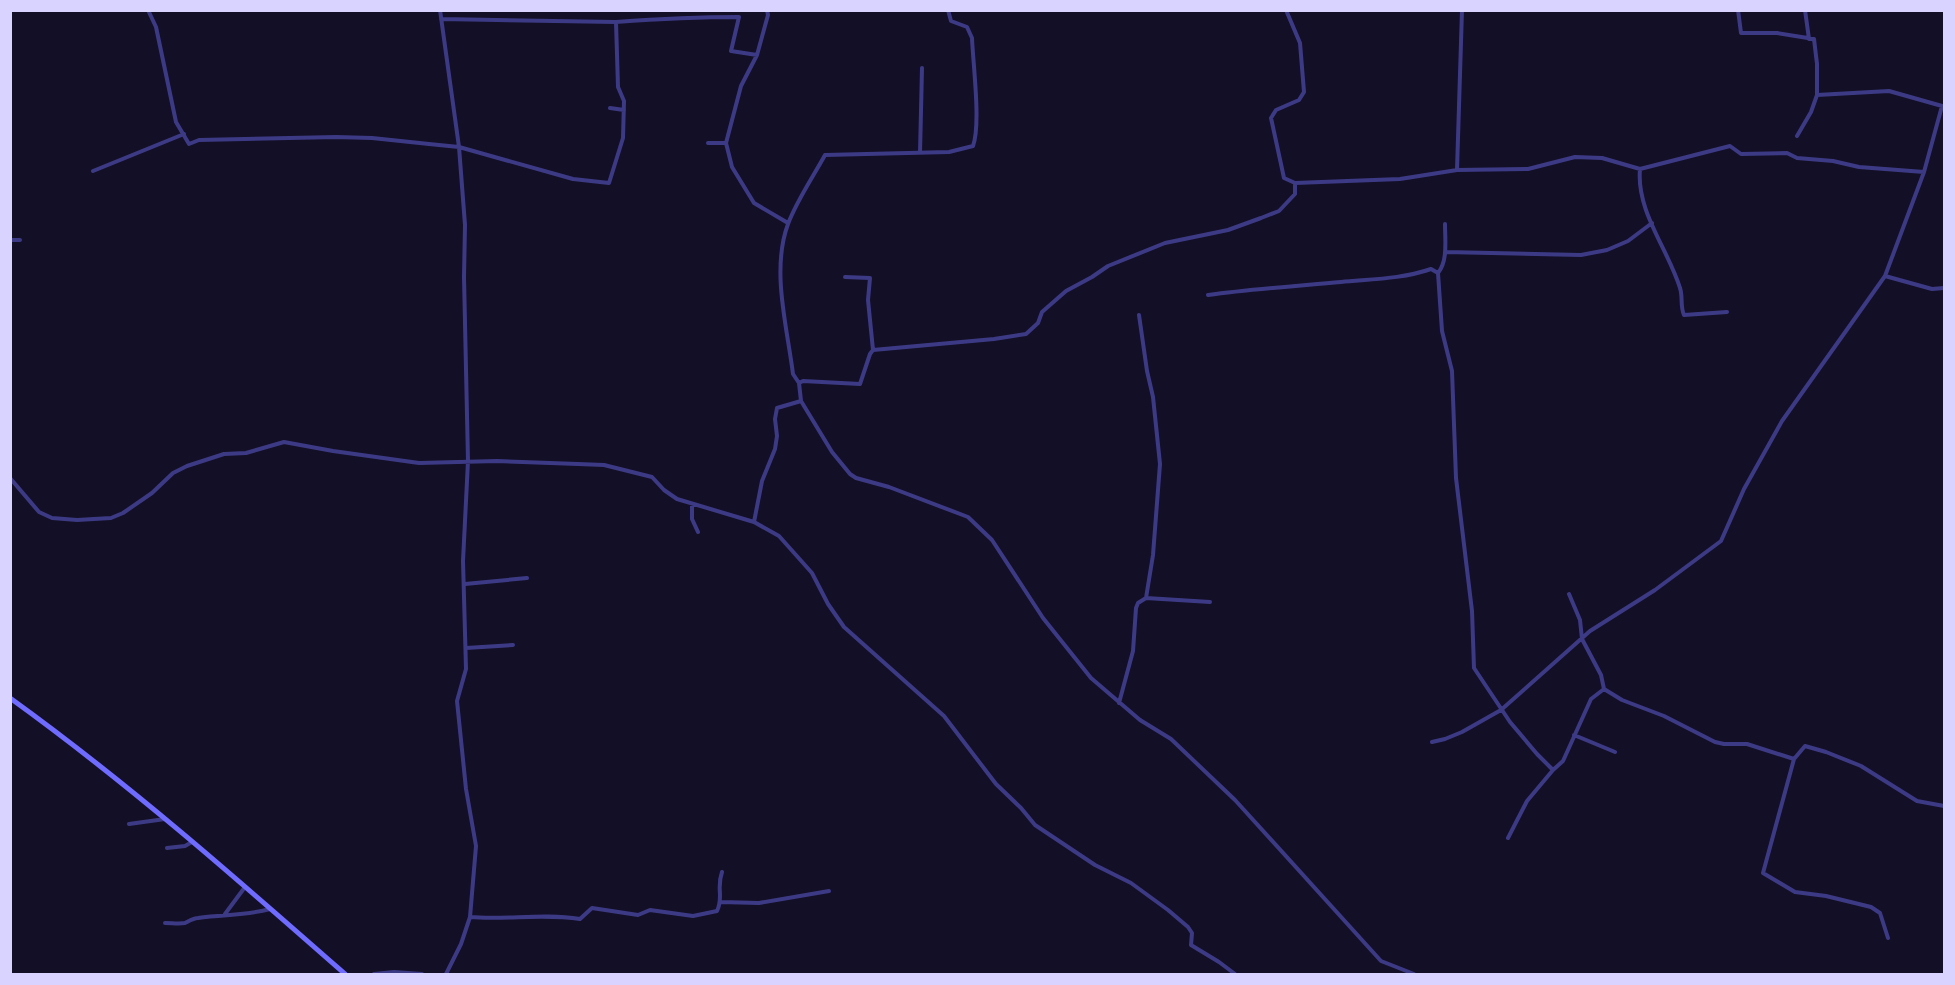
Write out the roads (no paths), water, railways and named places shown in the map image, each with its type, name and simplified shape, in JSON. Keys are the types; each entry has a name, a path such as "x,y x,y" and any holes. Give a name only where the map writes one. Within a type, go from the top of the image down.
{"street":[{"path":"148,10 156,27 176,122 189,144 199,140 372,138 459,147 573,179 609,183 623,138 624,101 618,87 616,22"},
{"path":"440,10 459,147 465,225 464,288 468,461 464,561 466,669 457,701 466,789 476,846 471,917 446,975"},
{"path":"767,10 757,55 741,86 726,143 732,167 754,203 788,223"},
{"path":"948,10 951,21 967,27 972,38 976,139 973,146 949,152 825,155 788,223 779,270 793,374 799,383 801,401 832,452 850,474 968,517 992,540 1043,618 1091,678 1140,720 1171,739 1235,800 1381,961 1414,975"},
{"path":"1286,10 1300,43 1304,92 1299,100 1276,110 1272,118 1284,178 1294,183 1400,179 1457,170 1528,169 1575,157 1602,158 1640,169 1730,146 1742,154 1787,153 1797,158 1833,161 1859,167 1924,172"},
{"path":"1457,170 1462,10"},
{"path":"1738,10 1741,33 1777,33 1814,39 1817,95 1811,112 1797,136"},
{"path":"1805,10 1809,39"},
{"path":"441,19 616,22 676,17 688,19 696,17 739,18 731,51 757,55"},
{"path":"920,153 922,68"},
{"path":"1432,742 1462,732 1501,710 1582,639 1617,612 1678,574 1721,541 1744,489 1782,421 1885,276 1924,172 1943,106 1888,91 1817,95"},
{"path":"610,108 624,110"},
{"path":"93,171 184,134"},
{"path":"708,142 726,143"},
{"path":"1640,169 1639,181 1652,223 1670,260 1681,291 1681,310 1684,315 1727,312"},
{"path":"873,350 1026,334 1038,323 1042,312 1066,291 1108,266 1148,249 1228,230 1279,211 1294,194 1294,183"},
{"path":"1445,252 1581,255 1607,250 1628,242 1652,223"},
{"path":"1445,224 1445,252 1442,268 1438,273 1442,331 1452,371 1456,478 1472,611 1474,668 1501,710 1553,770"},
{"path":"10,240 20,240"},
{"path":"1208,295 1261,288 1378,280 1416,274 1431,269 1438,273"},
{"path":"1885,276 1932,289 1944,288"},
{"path":"799,383 803,381 860,384 873,350 868,300 870,278 845,277"},
{"path":"1139,315 1153,397 1160,464 1153,555 1146,598"},
{"path":"754,522 762,481 775,449 777,436 774,419 777,408 801,401"},
{"path":"10,478 39,512 52,518 77,519 111,518 123,513 152,494 173,473 188,466 224,454 246,453 284,442 333,452 419,463 468,461 603,465 652,477 677,499 754,522 779,536 812,573 828,604 844,627 944,716 996,784 1035,825 1095,865 1131,883 1159,903 1188,927 1192,933 1191,945 1235,975"},
{"path":"692,504 692,519 698,532"},
{"path":"465,584 527,578"},
{"path":"1569,594 1580,620 1582,639 1601,675 1604,689 1622,700 1664,716 1715,742 1747,744 1794,759"},
{"path":"1119,703 1133,651 1138,603 1146,598 1210,602"},
{"path":"466,648 513,645"},
{"path":"1508,838 1527,801 1563,760 1591,699 1604,689"},
{"path":"10,698 71,742 165,819 345,975"},
{"path":"1574,735 1615,752"},
{"path":"1888,938 1880,913 1871,907 1826,896 1795,892 1763,873 1794,759 1805,746 1826,752 1861,766 1917,801 1944,806"},
{"path":"129,824 165,819"},
{"path":"167,848 185,846 192,842"},
{"path":"471,917 494,919 554,915 580,919 592,908 638,915 650,910 693,916 717,911 721,902 718,882 722,872"},
{"path":"225,914 245,887"},
{"path":"721,902 759,903 829,891"},
{"path":"165,923 182,924 197,918 225,914 250,915 271,909"},
{"path":"374,975 394,972 422,975"}]}
